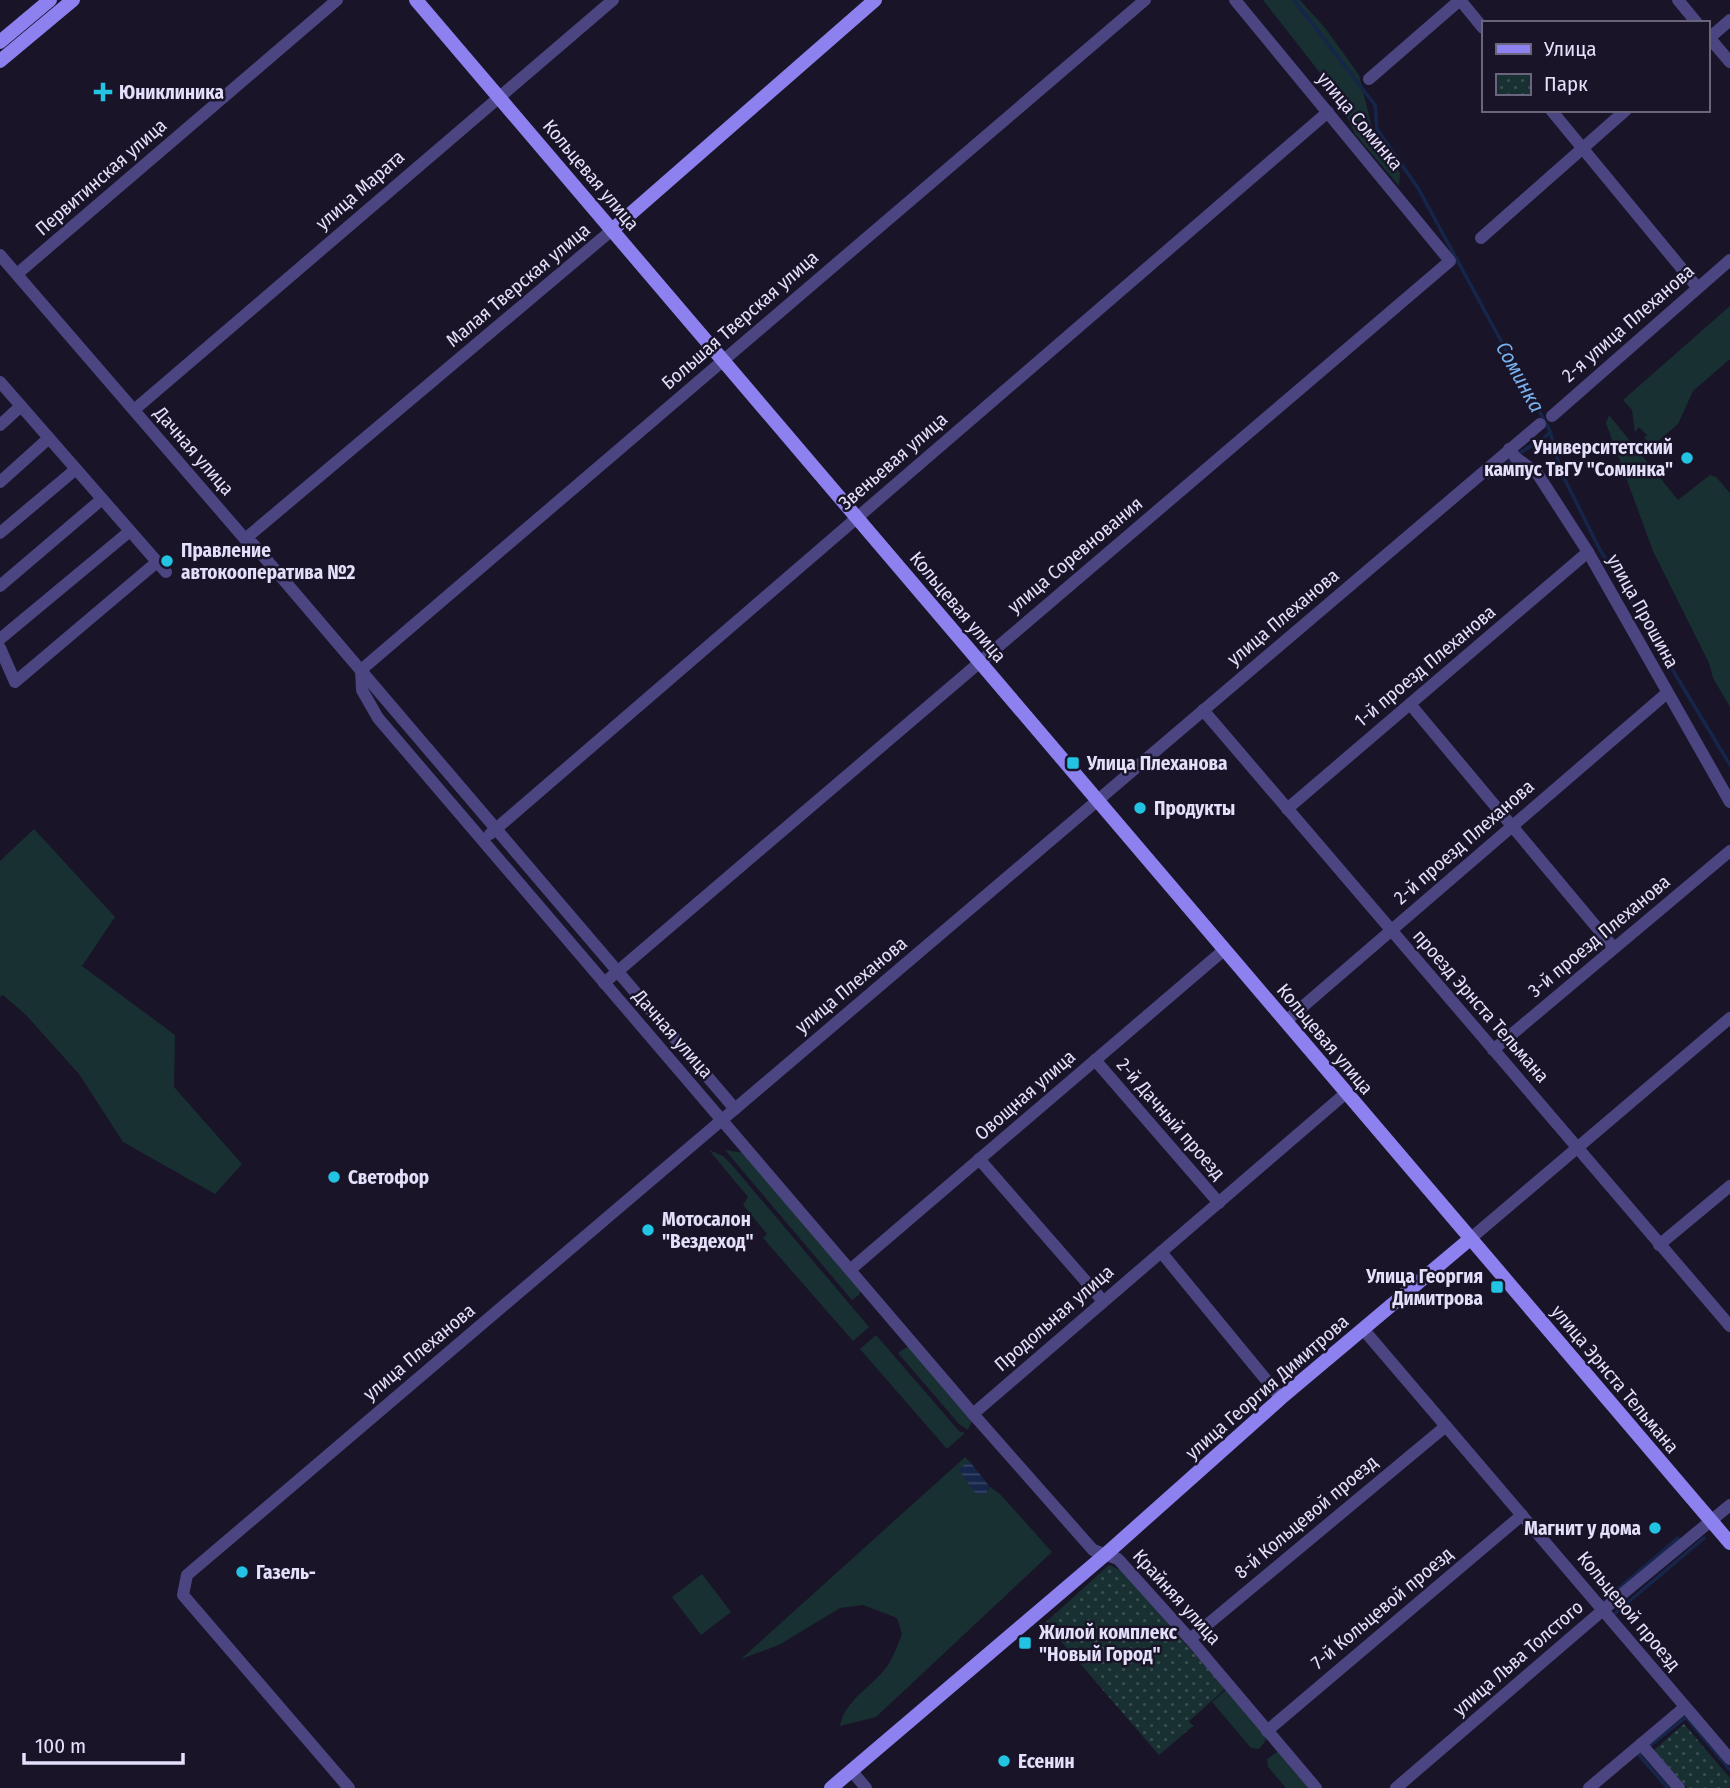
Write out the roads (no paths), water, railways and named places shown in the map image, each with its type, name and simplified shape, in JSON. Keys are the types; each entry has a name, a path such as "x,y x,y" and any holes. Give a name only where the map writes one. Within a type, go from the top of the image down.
{"main road":[{"path":"0,42 50,0"},
{"path":"0,61 73,0"},
{"name":"Кольцевая улица","path":"416,0 1470,1239"},
{"name":"Малая Тверская улица","path":"612,230 875,0"},
{"name":"улица Георгия Димитрова","path":"831,1788 1470,1239"},
{"name":"улица Эрнста Тельмана","path":"1470,1239 1730,1543"}],"street":[{"name":"Первитинская улица","path":"17,274 337,0"},
{"name":"улица Марата","path":"134,410 613,0"},
{"name":"Большая Тверская улица","path":"361,670 1144,0"},
{"name":"улица Соминка","path":"1235,0 1432,237 1450,261 1444,266"},
{"path":"1369,79 1460,0 1482,27"},
{"path":"1678,0 1695,21"},
{"path":"1709,36 1730,20"},
{"path":"1709,38 1730,62"},
{"name":"Звеньевая улица","path":"484,839 1328,112"},
{"path":"1553,112 1697,287"},
{"path":"1481,237 1624,112"},
{"name":"Малая Тверская улица","path":"245,539 612,230"},
{"name":"Дачная улица","path":"0,254 245,539 253,544 735,1109"},
{"name":"2-я улица Плеханова","path":"1552,416 1730,260"},
{"name":"улица Соревнования","path":"604,983 1444,266"},
{"path":"0,382 162,567 15,682 0,648"},
{"path":"0,425 21,406"},
{"name":"улица Плеханова","path":"349,1788 183,1595 187,1576 1540,424"},
{"path":"0,482 49,438"},
{"name":"улица Прошина","path":"1509,449 1516,458 1537,473 1588,552 1730,802"},
{"path":"0,533 76,469"},
{"path":"0,586 103,499"},
{"path":"0,639 130,531"},
{"name":"1-й проезд Плеханова","path":"1287,809 1588,552"},
{"name":"Дачная улица","path":"361,670 362,690 379,718 973,1414"},
{"name":"2-й проезд Плеханова","path":"1286,1021 1667,693"},
{"path":"1410,704 1615,948"},
{"name":"проезд Эрнста Тельмана","path":"1203,710 1730,1326"},
{"name":"3-й проезд Плеханова","path":"1493,1050 1730,851"},
{"name":"Овощная улица","path":"851,1269 1224,950"},
{"name":"улица Георгия Димитрова","path":"1470,1239 1730,1018"},
{"name":"2-й Дачный проезд","path":"1094,1060 1219,1203"},
{"name":"Продольная улица","path":"973,1414 1346,1093"},
{"path":"979,1159 1104,1301"},
{"path":"1659,1245 1730,1186"},
{"path":"1161,1252 1282,1398"},
{"name":"Кольцевой проезд","path":"1363,1329 1730,1759"},
{"name":"Крайняя улица","path":"973,1414 1093,1550 1118,1559 1190,1639 1316,1788"},
{"name":"8-й Кольцевой проезд","path":"1190,1639 1446,1426"},
{"name":"улица Льва Толстого","path":"1396,1788 1730,1505"},
{"name":"7-й Кольцевой проезд","path":"1267,1731 1522,1515"},
{"path":"1589,1788 1685,1707"},
{"path":"1641,1744 1679,1788"},
{"path":"851,1770 866,1788"}],"water":[{"path":"966,1463 971,1463 989,1486 986,1494 976,1494 959,1470"}],"waterway":[{"name":"Соминка","path":"1294,0 1375,105 1377,129 1418,188 1550,431 1561,472 1599,548 1730,765"},
{"path":"1519,454 1549,433"},
{"path":"1488,478 1512,460"},
{"path":"1604,1601 1678,1538"},
{"path":"1615,1617 1613,1615 1704,1538"},
{"path":"1647,1748 1686,1717 1730,1770"},
{"path":"1643,1751 1639,1755 1668,1788"}],"place":[{"name":"Юниклиника","path":"103,92"},
{"name":"Университетский кампус ТвГУ \"Соминка\"","path":"1687,458"},
{"name":"Правление автокооператива №2","path":"167,561"},
{"name":"Улица Плеханова","path":"1073,763"},
{"name":"Продукты","path":"1140,808"},
{"name":"Светофор","path":"334,1177"},
{"name":"Мотосалон \"Вездеход\"","path":"648,1230"},
{"name":"Улица Георгия Димитрова","path":"1497,1287"},
{"name":"Магнит у дома","path":"1655,1528"},
{"name":"Газель-","path":"242,1572"},
{"name":"Жилой комплекс \"Новый Город\"","path":"1025,1643"},
{"name":"Есенин","path":"1004,1761"}]}
